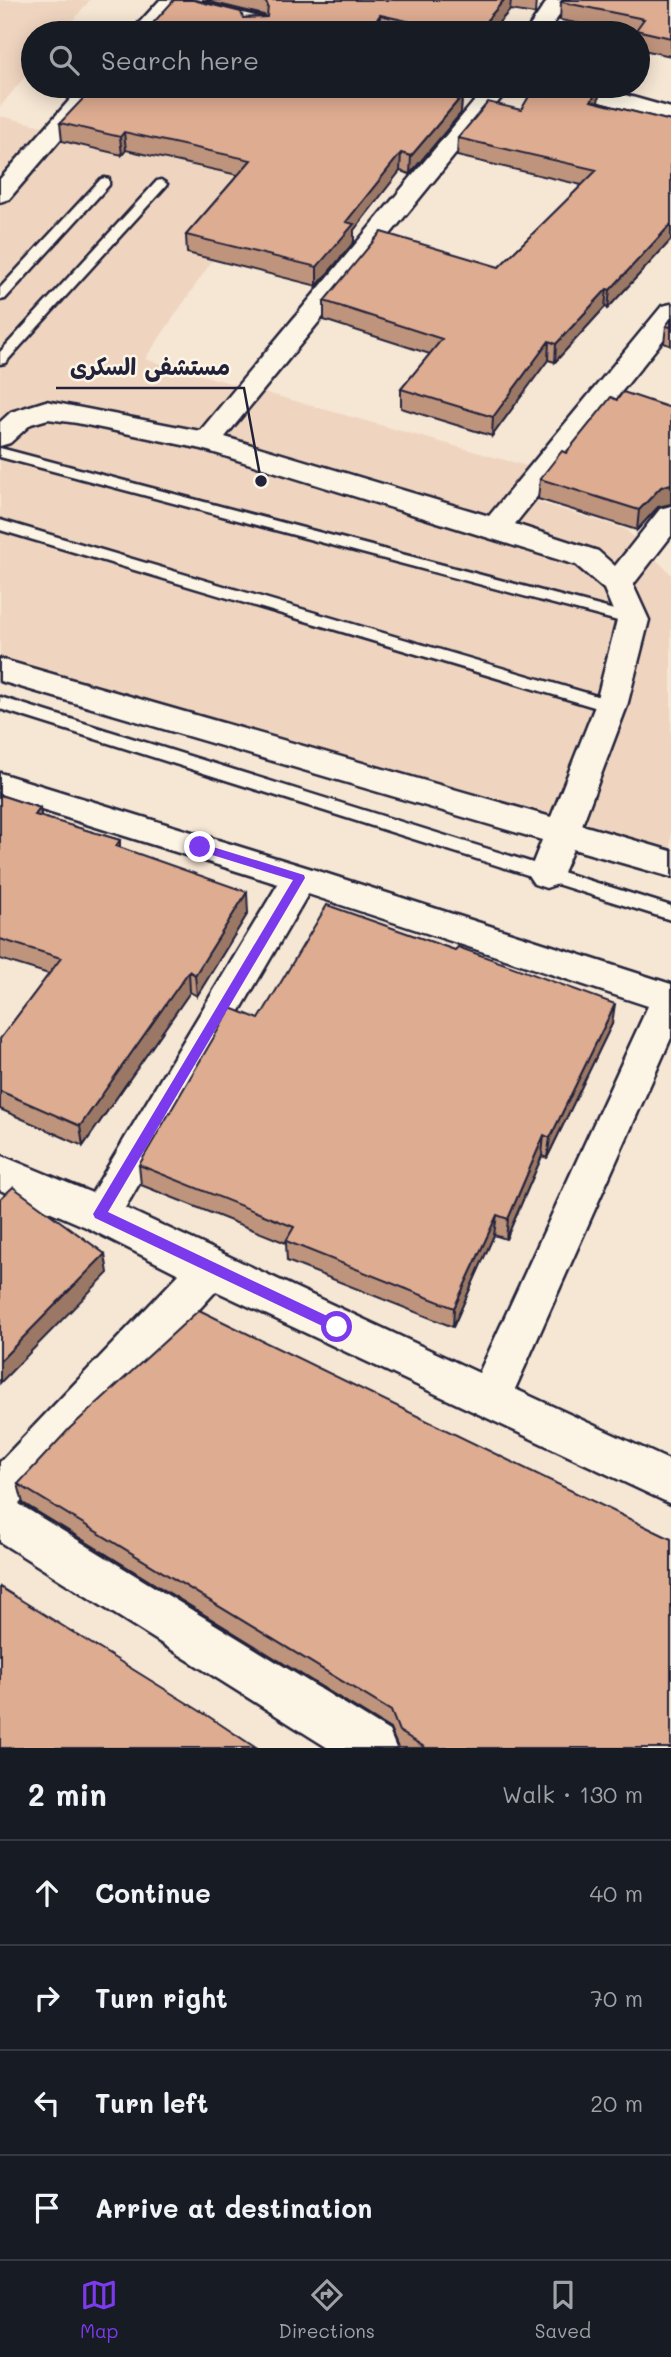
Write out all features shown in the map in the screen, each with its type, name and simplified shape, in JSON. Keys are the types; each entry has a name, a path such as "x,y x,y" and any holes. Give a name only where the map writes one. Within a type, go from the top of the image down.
{"street":[{"path":"152,21 171,1 247,21"},
{"path":"526,3 555,4"},
{"path":"544,21 555,4"},
{"path":"0,194 84,98"},
{"path":"207,441 489,98"},
{"path":"611,98 671,115"},
{"path":"496,528 671,312"},
{"path":"0,437 21,418 46,410 77,414 207,441 587,558 617,584 633,620 611,706 546,875"},
{"path":"617,584 671,516"},
{"path":"0,670 671,864"},
{"path":"0,785 300,878 671,999 490,1397"},
{"path":"100,1214 300,878"},
{"path":"0,1172 100,1214 210,1269 671,1483"},
{"path":"0,1493 210,1269"},
{"path":"0,1517 372,1748"}],"lane":[{"path":"0,296 105,182"},
{"path":"0,360 160,184"},
{"path":"0,452 633,620"},
{"path":"0,525 611,706"},
{"path":"0,703 671,913"}],"shaded area":[{"path":"0,0 90,0 72,21 21,21 21,82 0,107"},
{"path":"0,116 268,179 145,359 537,469 508,493 625,529 671,574 671,865 0,665"}],"building":[{"path":"174,0 193,0 241,12 243,18 267,17 268,6 264,0 504,0 486,21 407,21 380,15 376,21 155,21"},
{"path":"671,0 671,38 650,33 650,21 643,21 644,19 561,2"},
{"path":"84,98 460,98 411,156 401,153 346,222 354,224 317,267 186,235 251,160 124,132 120,137 60,123"},
{"path":"528,98 593,98 591,101 671,121 671,224 556,344 549,341 493,417 401,389 442,339 324,301 381,232 499,267 597,170 458,138 488,102 521,110"},
{"path":"623,392 671,408 671,484 661,487 639,510 540,479 562,451 566,453 611,397 617,400"},
{"path":"0,795 40,808 35,815 120,840 116,846 247,892 195,975 189,971 80,1126 0,1091 0,1039 61,958 0,939"},
{"path":"327,905 455,950 458,947 615,1004 550,1138 544,1135 508,1219 497,1215 454,1308 286,1241 294,1227 139,1165 231,1008 259,1019"},
{"path":"13,1187 105,1254 0,1361 0,1199"},
{"path":"199,1310 671,1539 671,1748 426,1748 399,1731 391,1711 18,1484 70,1428"},
{"path":"0,1587 208,1716 256,1748 0,1748"}],"place":[{"name":"مستشفى السكرى","path":"261,481"}],"route":[{"path":"200,847 300,878 100,1214 210,1269 337,1327"}]}
